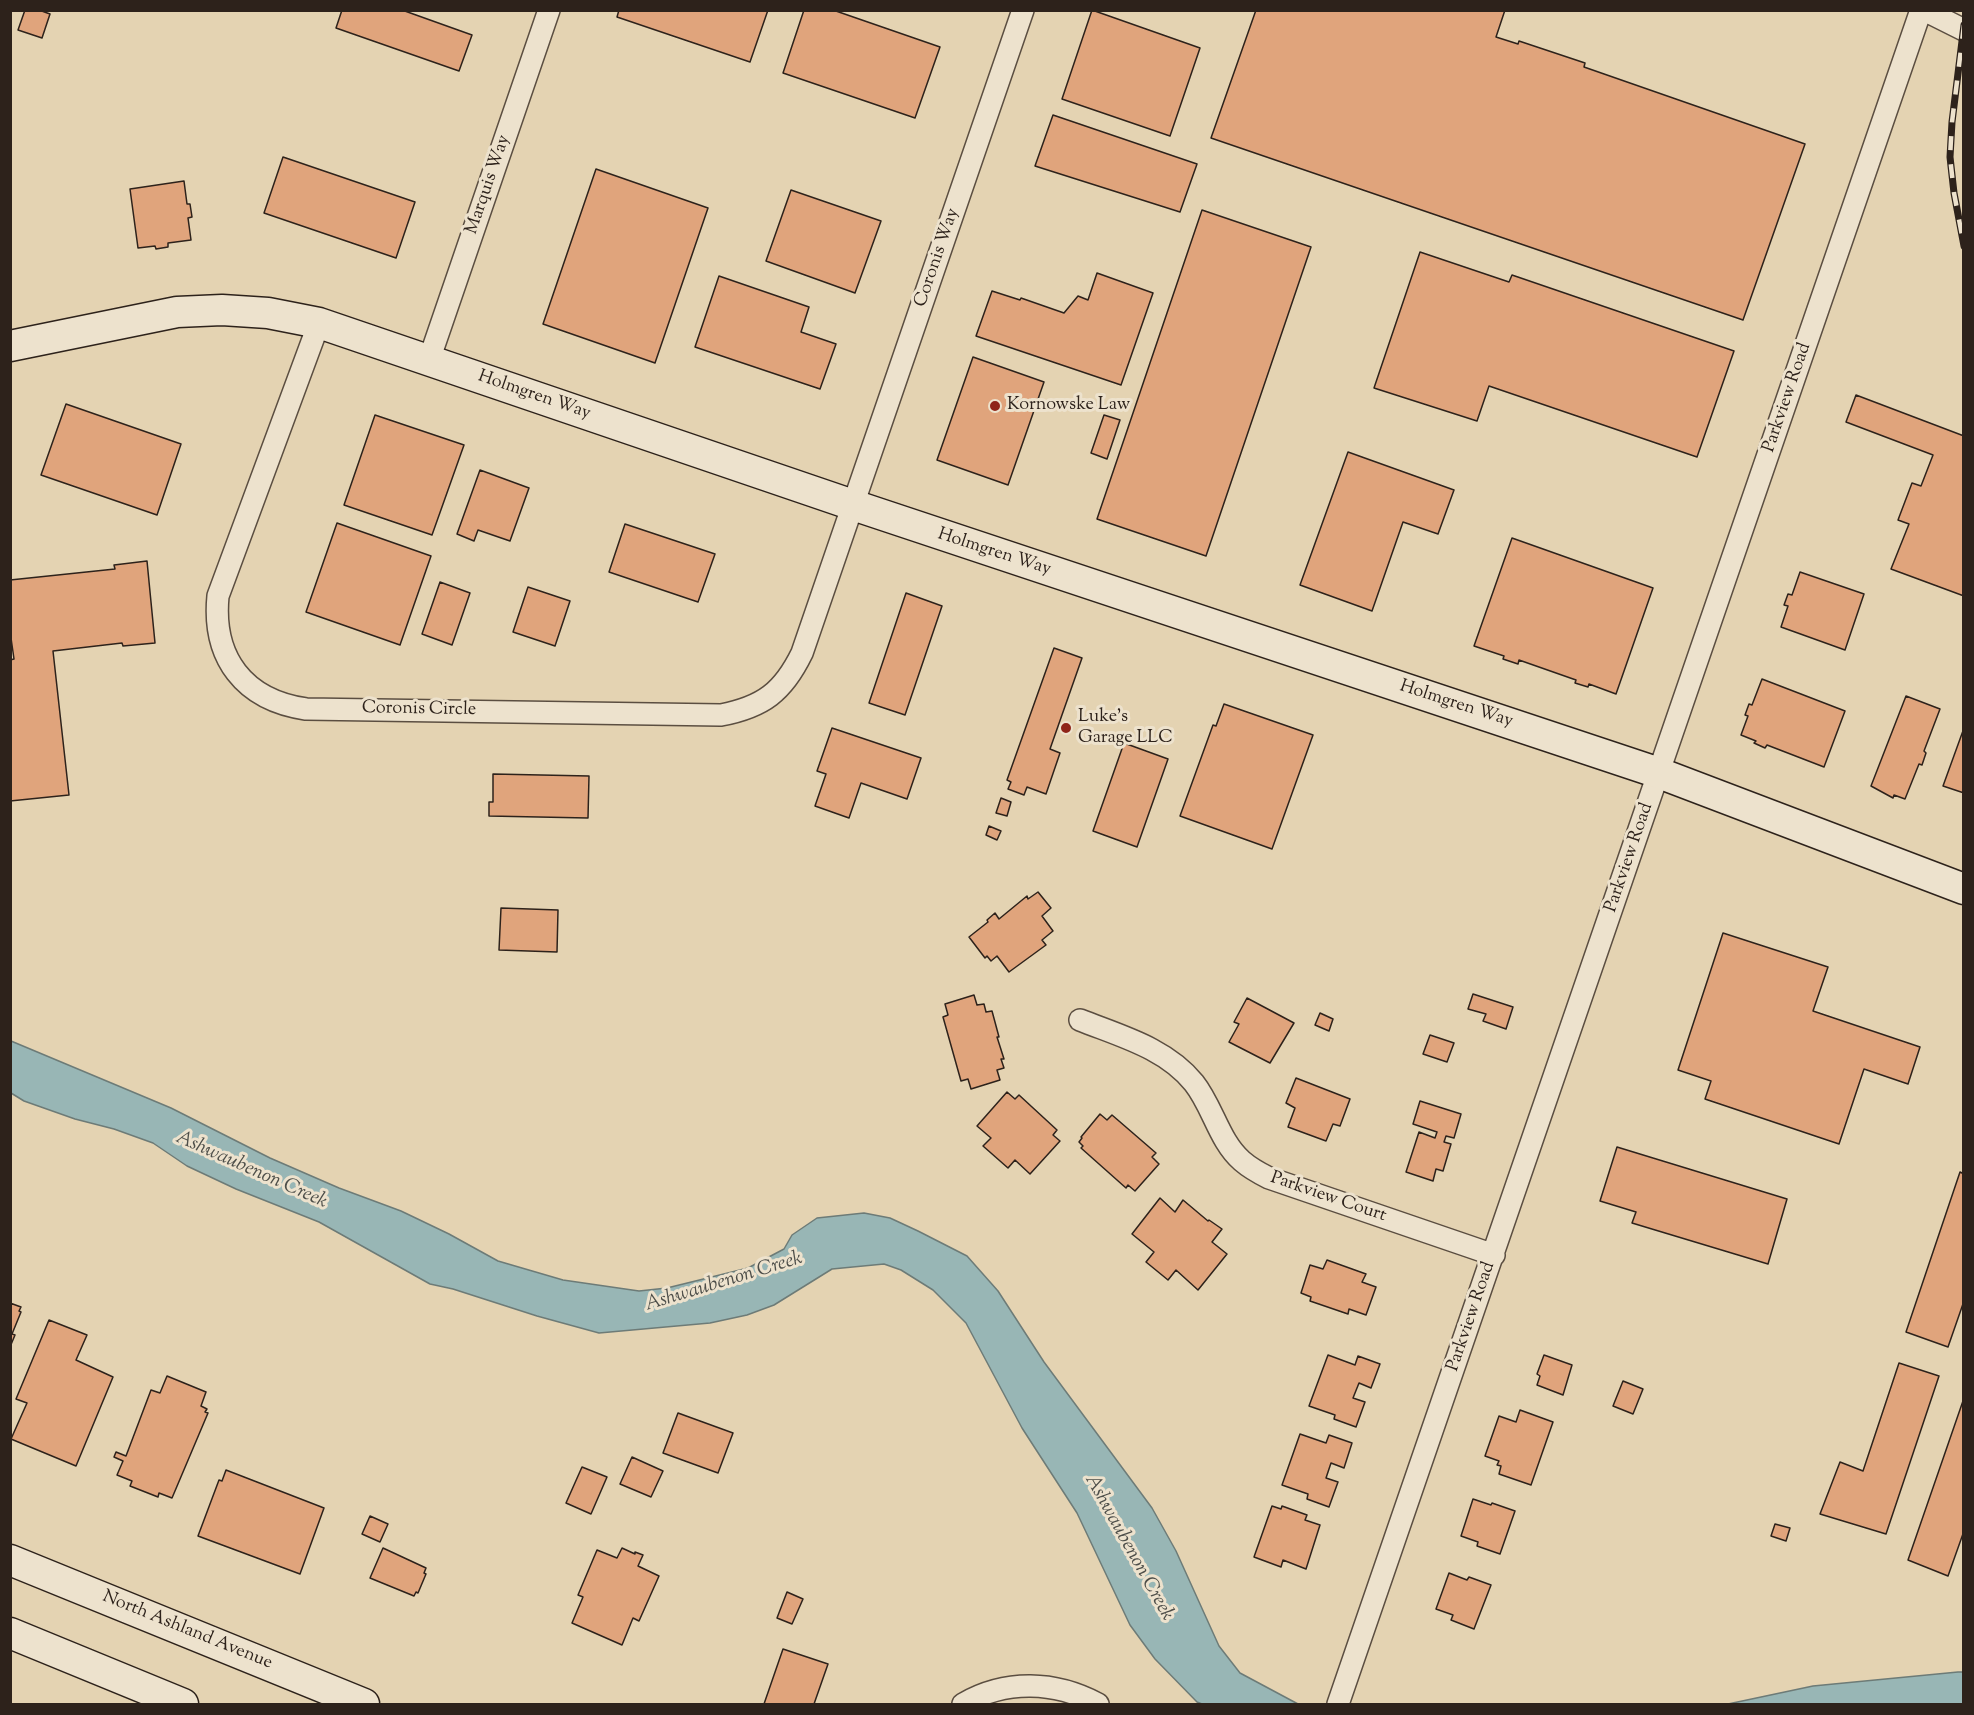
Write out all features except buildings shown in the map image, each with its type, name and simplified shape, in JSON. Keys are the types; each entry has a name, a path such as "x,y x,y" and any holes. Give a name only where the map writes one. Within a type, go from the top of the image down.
{"street":[{"name":"Marquis Way","path":"429,360 549,10"},
{"name":"Coronis Way","path":"853,506 1023,10"},
{"path":"1923,10 1964,30"},
{"name":"Parkview Road","path":"1338,1704 1923,10"},
{"name":"Holmgren Way","path":"10,346 177,312 222,310 268,313 319,322 853,506 1659,773 1964,890"},
{"name":"Coronis Circle","path":"319,322 218,596 216,615 219,638 224,653 234,670 247,684 265,697 287,706 317,709 721,715 742,711 763,702 779,689 793,672 802,653 853,506"},
{"name":"Parkview Court","path":"1080,1020 1152,1050 1177,1065 1195,1084 1234,1153 1255,1171 1269,1178 1494,1255"},
{"name":"North Ashland Avenue","path":"10,1560 364,1704"},
{"path":"10,1633 183,1704"},
{"path":"963,1704 1002,1688 1044,1686 1063,1690 1098,1704"}],"water":[{"name":"Ashwaubenon Creek","path":"11,1041 171,1108 270,1158 339,1188 401,1211 498,1261 563,1280 639,1291 667,1288 748,1268 784,1249 792,1235 817,1218 864,1213 890,1218 967,1256 998,1291 1044,1362 1152,1508 1176,1551 1219,1646 1240,1673 1298,1704 1202,1704 1197,1702 1155,1659 1130,1625 1077,1513 1022,1428 966,1323 933,1290 901,1270 884,1264 832,1269 774,1305 747,1315 710,1323 599,1333 430,1284 319,1222 236,1189 187,1166 153,1143 24,1101 11,1093"},
{"path":"1963,1672 1963,1704 1728,1704 1813,1686"}],"railway":[{"path":"1964,25 1950,157 1964,246"}],"place":[{"name":"Kornowske Law","path":"995,406"},
{"name":"Luke's Garage LLC","path":"1066,728"}]}
